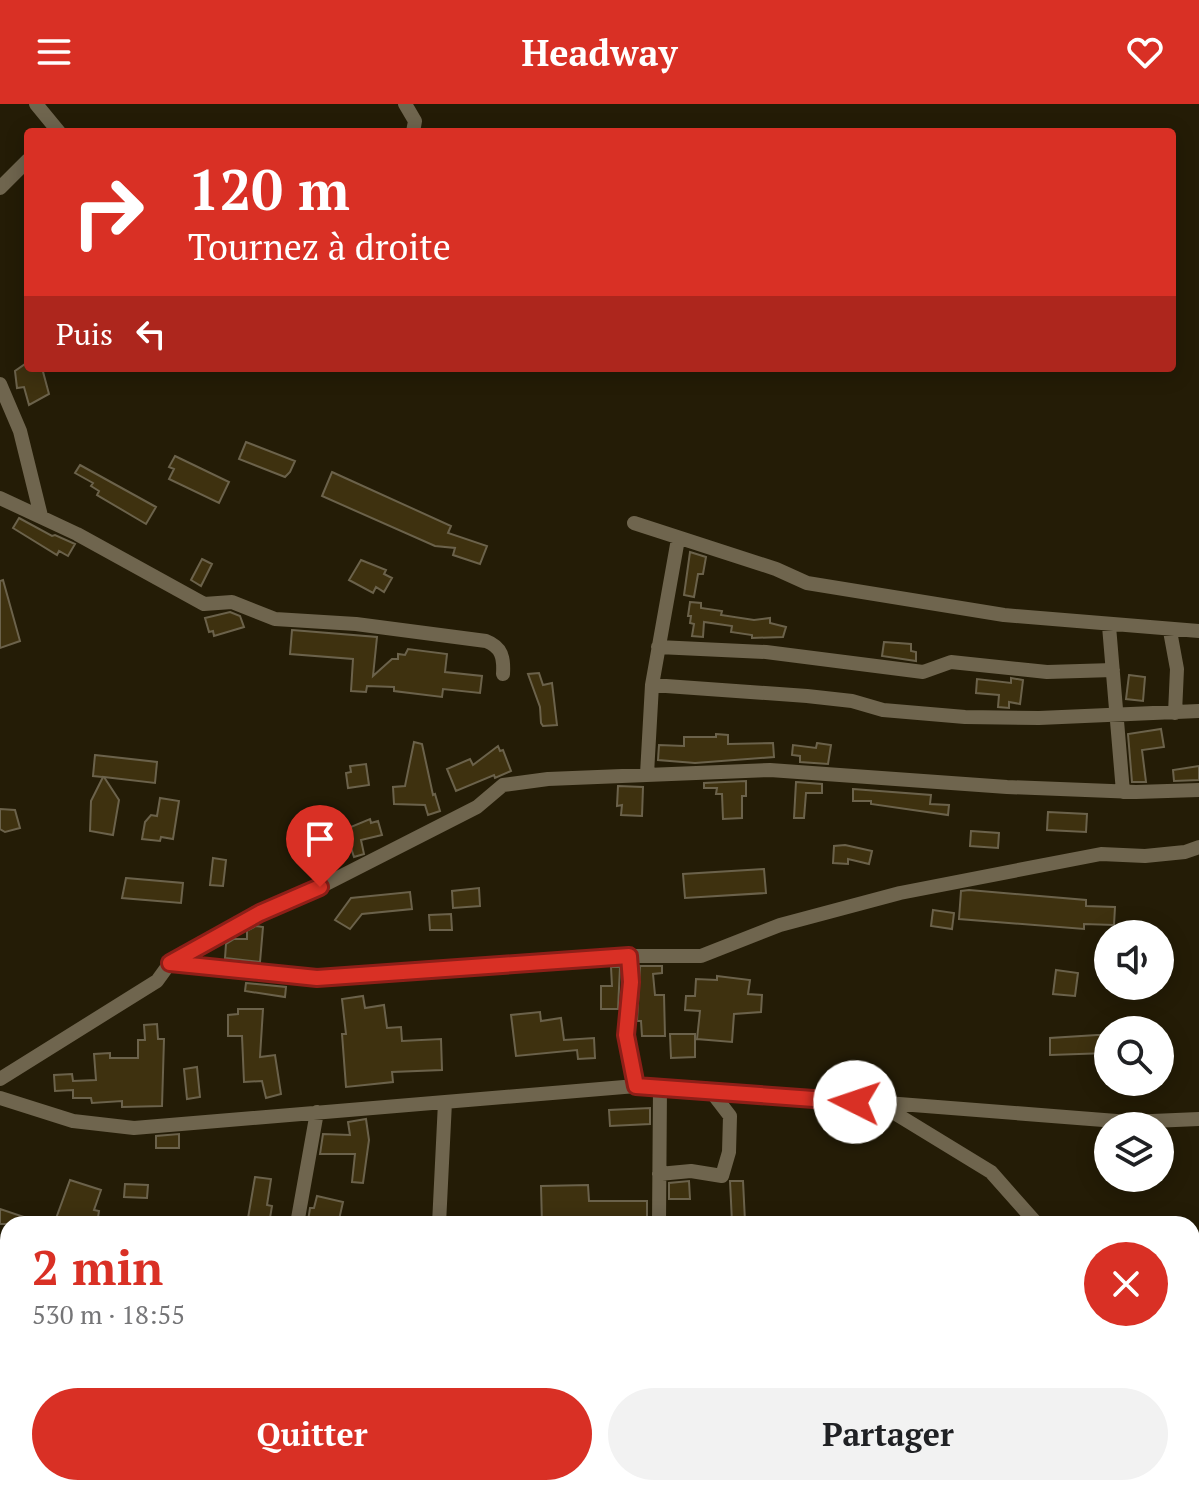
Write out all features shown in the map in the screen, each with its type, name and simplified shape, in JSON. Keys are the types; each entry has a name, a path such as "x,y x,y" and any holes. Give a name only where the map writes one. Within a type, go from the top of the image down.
{"street":[{"path":"36,104 56,128"},
{"path":"405,104 415,121 414,128"},
{"path":"0,188 24,164"},
{"path":"0,384 20,431 41,516"},
{"path":"0,498 41,516 204,604 232,602 275,619 356,624 486,641 494,644 503,657 503,674"},
{"path":"634,523 776,569 807,583 1004,615 1199,631"},
{"path":"647,774 652,685 678,539"},
{"path":"1109,626 1123,792"},
{"path":"1170,631 1177,657 1175,713"},
{"path":"658,647 766,652 923,672 951,662 1047,672 1113,670"},
{"path":"652,685 768,696 807,696 852,701 883,710 965,717 1199,711"},
{"path":"0,1079 157,981 170,963 260,913 320,887 477,807 503,785 548,779 770,770 892,781 1123,792 1199,790"},
{"path":"170,963 317,978 629,956 701,956 780,925 885,896 1101,854 1145,856 1185,852 1199,847"},
{"path":"629,956 631,982 626,1035 636,1086"},
{"path":"0,1098 73,1121 134,1128 636,1086 1129,1122 1199,1119"},
{"path":"659,1216 660,1087"},
{"path":"659,1174 691,1171 722,1176 729,1152 730,1116 710,1090"},
{"path":"439,1216 445,1102"},
{"path":"880,1104 991,1172 1030,1216"},
{"path":"298,1216 317,1112"}],"building":[{"path":"24,365 24,372 43,372 49,394 29,405 24,387 17,388 15,371"},
{"path":"246,442 295,461 290,472 285,477 239,459"},
{"path":"175,456 229,482 219,503 169,479 174,469 169,467"},
{"path":"80,465 156,507 146,524 97,495 99,491 91,486 93,483 75,473"},
{"path":"332,472 451,526 448,533 487,546 480,564 453,555 455,548 435,546 322,496"},
{"path":"19,518 52,536 75,544 68,556 59,551 57,555 13,528"},
{"path":"690,552 706,557 703,574 698,574 694,597 684,595"},
{"path":"202,559 212,564 201,586 191,580"},
{"path":"361,560 386,570 384,574 392,578 384,592 376,587 373,593 349,580"},
{"path":"3,580 20,641 0,648 0,581"},
{"path":"690,602 701,603 701,608 722,611 721,615 754,620 770,618 770,623 786,627 783,637 752,638 752,635 731,632 732,626 704,622 703,637 692,636 694,624 690,623 691,616 688,616"},
{"path":"230,612 240,616 244,627 214,636 213,631 209,632 205,618"},
{"path":"292,630 377,637 373,676 392,659 398,659 398,654 405,655 408,649 447,654 445,672 482,676 480,693 443,689 442,697 394,691 394,687 367,686 366,692 351,691 353,659 290,654"},
{"path":"884,642 911,644 911,651 916,652 916,661 882,656"},
{"path":"539,673 543,685 552,683 557,725 543,726 541,723 540,707 528,674"},
{"path":"1129,675 1145,677 1143,701 1126,699"},
{"path":"1011,678 1023,680 1020,704 1009,702 1009,708 998,707 999,695 976,693 977,679 1011,683"},
{"path":"1161,729 1164,747 1142,750 1146,782 1132,782 1128,734"},
{"path":"716,734 728,735 728,744 773,743 774,757 695,763 658,760 659,745 684,746 684,737 716,737"},
{"path":"414,742 422,744 433,795 440,811 428,815 425,805 394,804 393,787 405,786"},
{"path":"817,743 831,745 828,764 800,762 800,756 792,755 793,745 816,748"},
{"path":"498,746 500,751 503,750 511,771 456,791 447,769 470,759 473,765"},
{"path":"95,755 157,762 155,783 104,777 119,800 113,835 90,831 91,801 103,777 93,776"},
{"path":"366,764 369,785 348,788 346,773 351,772 350,766"},
{"path":"1199,766 1199,780 1174,781 1173,770"},
{"path":"746,781 742,818 723,819 722,794 716,794 717,788 704,788 704,783"},
{"path":"796,782 822,784 822,793 806,793 804,818 794,818"},
{"path":"618,786 643,787 642,816 621,815 622,805 617,806"},
{"path":"853,789 931,795 930,804 949,805 948,815 871,804 871,801 853,801"},
{"path":"160,798 179,801 173,839 142,839 145,822 151,815 157,816"},
{"path":"0,809 15,810 20,828 5,832 0,829"},
{"path":"1048,812 1087,814 1086,832 1047,830"},
{"path":"370,819 371,823 378,821 382,835 361,840 364,854 354,857 351,848 347,849 341,831"},
{"path":"971,831 999,833 998,848 970,846"},
{"path":"845,845 872,851 869,864 848,859 848,864 833,863 834,846"},
{"path":"213,858 226,860 223,886 210,885"},
{"path":"764,869 766,893 685,898 683,874"},
{"path":"126,878 183,883 181,903 122,898"},
{"path":"479,888 480,906 453,908 452,891"},
{"path":"961,891 1086,900 1086,906 1115,907 1114,920 1094,920 1094,924 1084,924 1084,929 959,919"},
{"path":"410,892 412,909 362,914 350,929 335,920 351,898"},
{"path":"933,910 954,913 952,929 931,926"},
{"path":"451,914 452,930 430,930 429,915"},
{"path":"256,926 263,927 260,962 225,958 226,944 234,939 247,939 247,931"},
{"path":"640,966 662,966 662,973 653,974 655,995 664,995 665,1036 642,1036 641,1021 637,1021"},
{"path":"611,967 620,967 618,1009 601,1009 601,986 612,986"},
{"path":"1056,970 1078,973 1075,996 1053,994"},
{"path":"717,976 750,980 748,994 762,995 761,1012 734,1014 732,1042 697,1039 700,1011 685,1010 686,996 695,996 696,979 717,980"},
{"path":"246,983 286,987 285,997 245,991"},
{"path":"363,996 365,1008 384,1005 387,1028 401,1027 402,1041 441,1039 442,1070 392,1072 393,1082 346,1087 342,1034 346,1034 342,999"},
{"path":"238,1009 263,1009 260,1057 275,1055 281,1094 266,1098 262,1081 244,1082 242,1036 228,1036 228,1015 238,1014"},
{"path":"540,1012 541,1021 561,1018 564,1040 594,1038 595,1058 578,1059 577,1050 516,1056 511,1015"},
{"path":"157,1024 158,1039 164,1039 162,1106 122,1107 122,1101 92,1103 91,1098 73,1098 73,1090 55,1091 54,1075 72,1074 73,1081 96,1080 94,1054 110,1053 110,1058 138,1058 138,1040 145,1040 144,1025"},
{"path":"670,1034 695,1034 695,1057 671,1058"},
{"path":"1094,1036 1094,1053 1050,1055 1050,1038"},
{"path":"197,1067 200,1097 187,1099 184,1069"},
{"path":"650,1108 650,1124 610,1126 609,1110"},
{"path":"366,1119 369,1140 363,1183 352,1182 355,1154 320,1154 323,1134 350,1135 348,1122"},
{"path":"179,1134 179,1148 156,1148 156,1136"},
{"path":"255,1177 271,1179 267,1205 272,1206 270,1216 248,1216"},
{"path":"70,1180 101,1190 94,1210 99,1211 98,1216 57,1216"},
{"path":"689,1181 690,1199 669,1199 669,1183"},
{"path":"730,1181 743,1181 745,1216 732,1216"},
{"path":"125,1184 148,1185 147,1198 124,1197"},
{"path":"588,1185 589,1201 647,1201 647,1216 542,1216 541,1186"},
{"path":"317,1196 343,1202 340,1216 309,1216 310,1208 314,1208"},
{"path":"0,1209 21,1216 0,1216"}],"route":[{"path":"320,887 260,913 170,963 317,978 629,956 631,982 626,1035 636,1086 683,1087 855,1102"}]}
